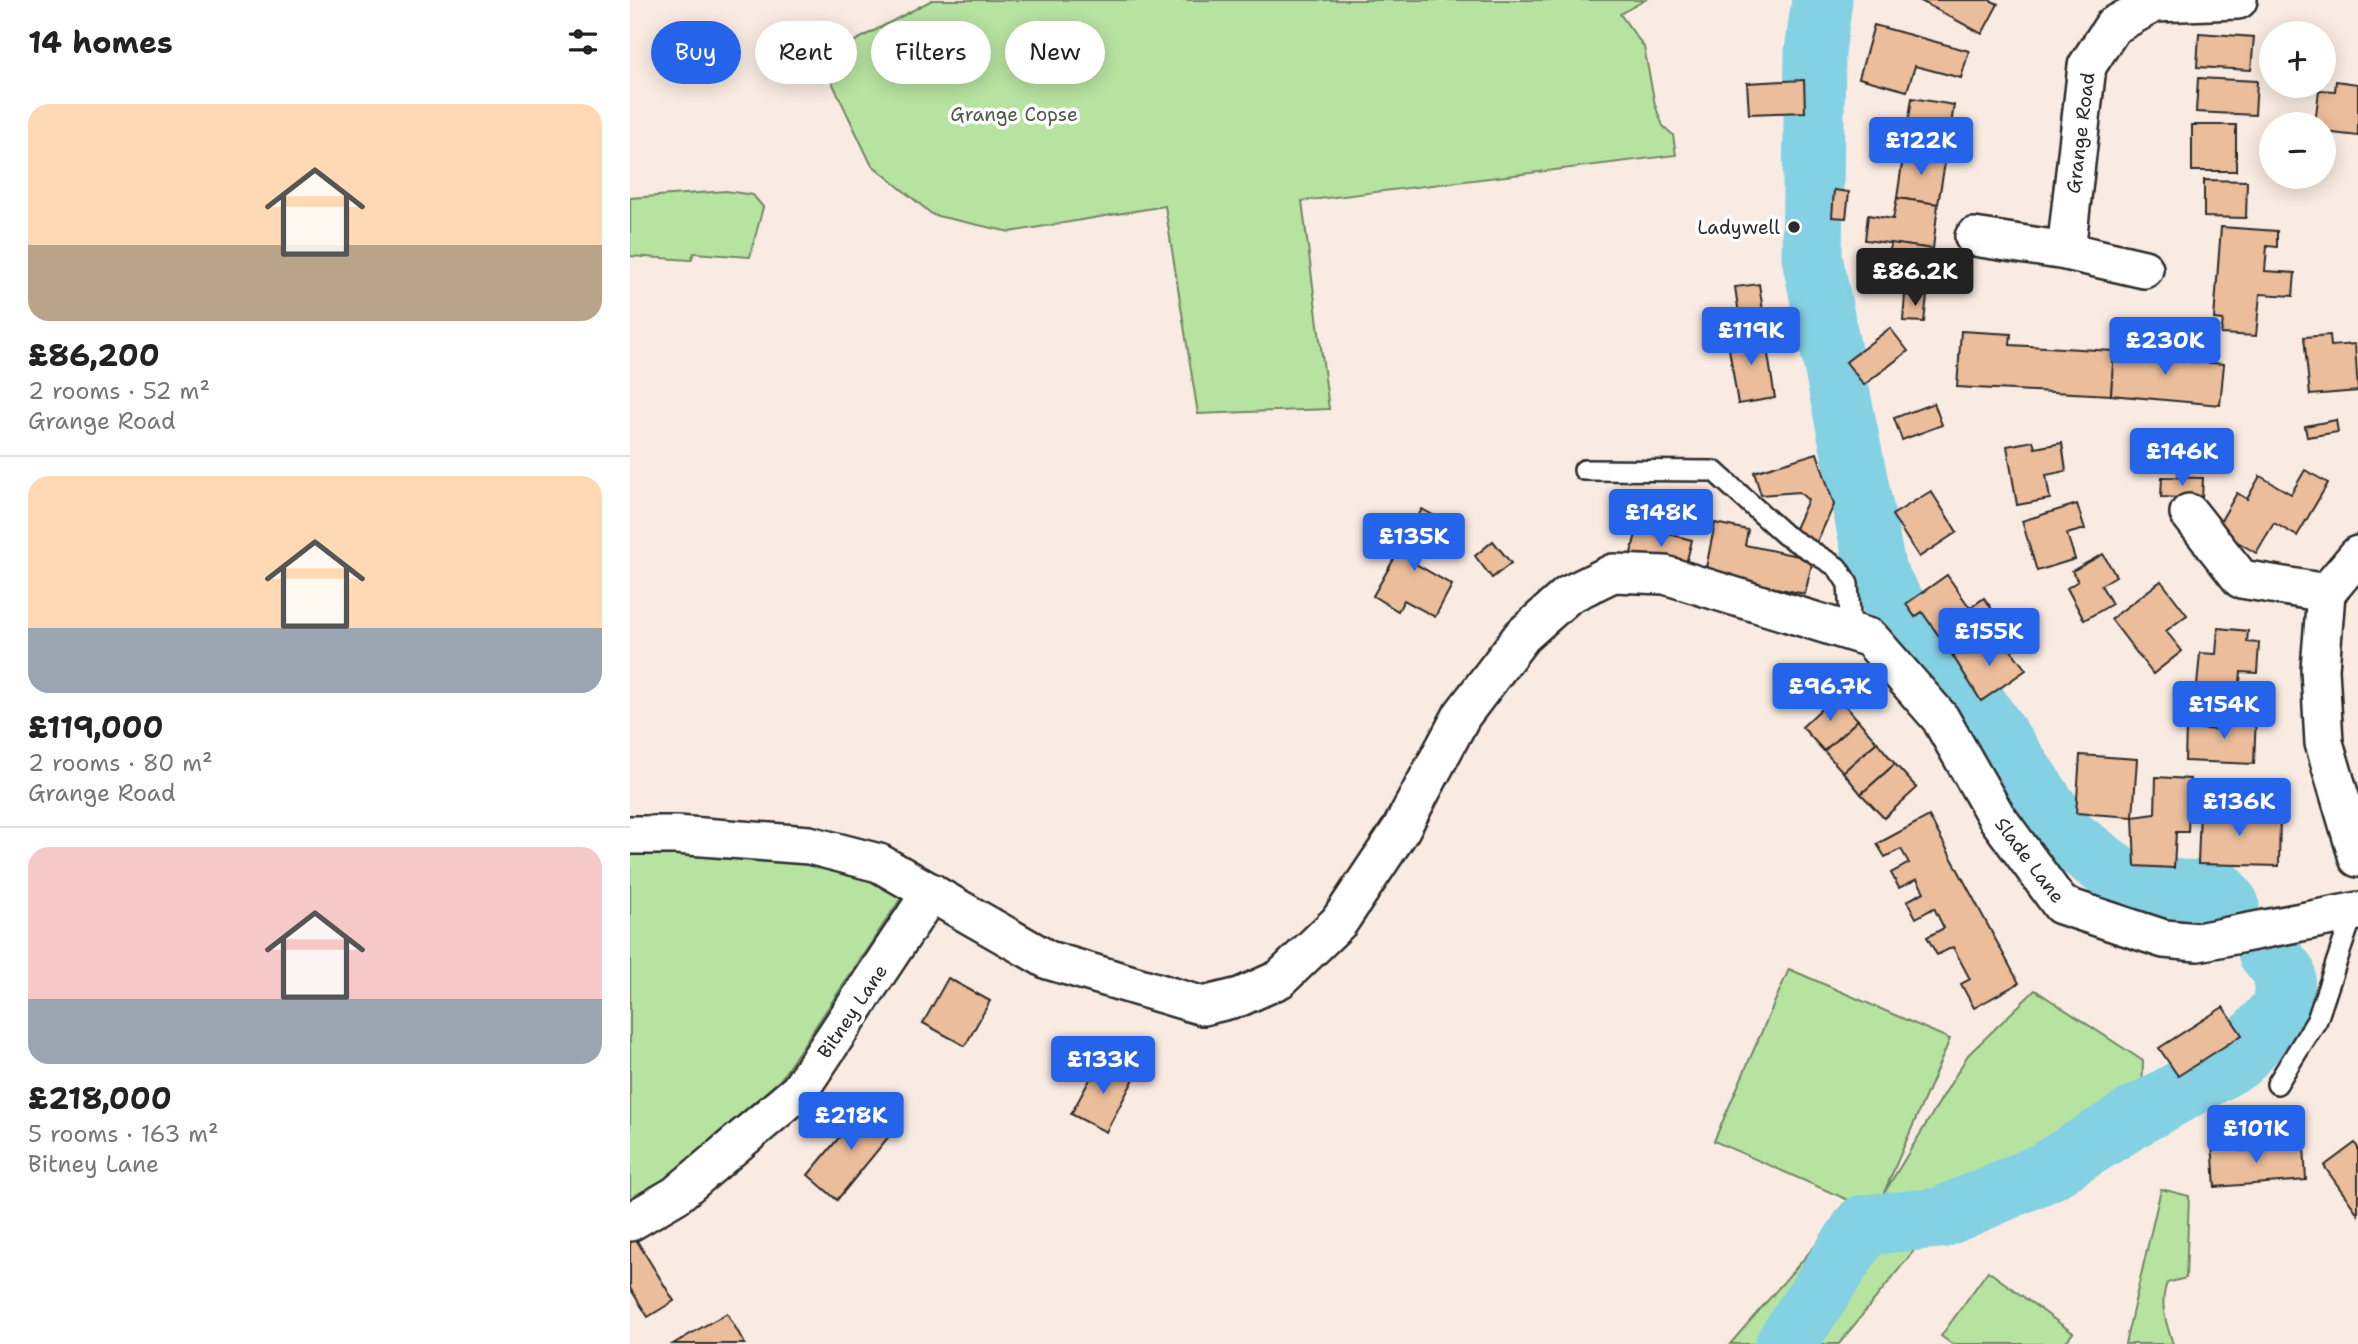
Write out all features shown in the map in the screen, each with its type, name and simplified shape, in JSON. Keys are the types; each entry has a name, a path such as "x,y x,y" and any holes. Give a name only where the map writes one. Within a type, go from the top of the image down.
{"street":[{"name":"Grange Road","path":"2066,251 2087,66 2113,26 2154,3 2238,0"},
{"path":"1974,237 2066,251 2144,269"},
{"path":"2189,513 2241,579 2326,593"},
{"path":"2358,555 2326,593 2320,669 2324,743 2358,858"},
{"path":"630,835 676,835 809,845 879,863 1048,960 1203,1006 1240,997 1280,979 1339,922 1401,829 1462,715 1522,636 1568,594 1613,573 1665,575 1860,636"},
{"name":"Slade Lane","path":"1860,636 1941,718 1996,816 2061,905 2164,939 2198,942 2355,912"},
{"name":"Bitney Lane","path":"630,1222 676,1195 799,1091 931,892"}],"lane":[{"path":"1584,470 1714,471 1785,535 1837,568 1848,584 1860,636"},
{"path":"2277,1084 2317,1020 2355,912"}],"green space":[{"name":"Grange Copse","path":"932,0 1645,0 1620,14 1644,47 1655,105 1663,126 1673,135 1676,155 1302,201 1329,409 1198,414 1165,206 1010,232 933,215 871,164 833,84 857,84 857,40 871,32 871,84 991,84 991,21 892,21"},
{"path":"726,191 753,195 763,207 750,257 694,253 691,260 630,256 630,198"},
{"path":"630,851 782,856 856,869 901,898 780,1080 630,1209"},
{"path":"1789,969 1950,1039 1883,1195 1968,1055 2035,990 2143,1061 2142,1097 2136,1116 2046,1172 1940,1218 1839,1344 1730,1344 1853,1202 1714,1141"},
{"path":"2161,1189 2189,1196 2186,1278 2167,1283 2164,1298 2166,1321 2173,1344 2125,1344"},
{"path":"1988,1271 2073,1333 2064,1344 1952,1344 1941,1336"}],"building":[{"path":"1919,0 1990,0 1998,4 1982,34"},
{"path":"1874,25 1969,51 1961,78 1915,66 1907,91 1859,78"},
{"path":"2199,33 2254,37 2251,70 2197,67"},
{"path":"2198,78 2257,81 2255,115 2196,112"},
{"path":"1804,80 1805,112 1749,114 1747,83"},
{"path":"2336,81 2358,84 2358,136 2336,133 2336,112 2316,112 2318,98 2336,98"},
{"path":"1912,98 1954,105 1946,157 1904,150"},
{"path":"2192,125 2236,125 2236,171 2192,171"},
{"path":"1904,150 1946,157 1938,204 1897,198"},
{"path":"2204,180 2247,181 2246,218 2204,217"},
{"path":"1834,190 1849,192 1846,218 1832,217"},
{"path":"1897,198 1938,204 1933,249 1865,240 1868,215 1893,219"},
{"path":"2221,227 2277,231 2277,247 2267,246 2265,271 2295,273 2293,296 2260,294 2256,336 2221,334 2223,320 2214,319"},
{"path":"1891,243 1933,249 1927,296 1884,291"},
{"path":"1759,284 1763,311 1739,314 1735,287"},
{"path":"1905,295 1927,296 1924,322 1903,321"},
{"path":"1890,328 1908,351 1864,385 1846,362"},
{"path":"1764,330 1775,398 1738,404 1727,336"},
{"path":"1961,331 2011,334 2010,345 2114,351 2111,395 1957,387"},
{"path":"2330,335 2331,346 2355,344 2358,391 2310,395 2304,337"},
{"path":"2130,341 2154,343 2153,358 2224,364 2220,405 2111,395 2114,351 2128,354"},
{"path":"1934,403 1942,425 1902,440 1894,418"},
{"path":"2336,420 2338,432 2307,437 2305,426"},
{"path":"2033,441 2035,448 2062,443 2066,471 2046,475 2050,499 2017,505 2007,446"},
{"path":"2196,450 2215,450 2214,463 2195,463"},
{"path":"1817,453 1834,505 1815,546 1792,535 1808,500 1799,492 1761,495 1754,472"},
{"path":"2305,470 2328,483 2297,536 2274,523 2256,553 2216,529 2237,493 2247,499 2260,476 2291,494"},
{"path":"2162,477 2203,478 2202,499 2161,497"},
{"path":"1931,491 1957,532 1919,557 1892,515"},
{"path":"2077,504 2085,529 2067,534 2075,559 2037,571 2022,521"},
{"path":"1422,509 1440,519 1416,564 1452,585 1435,617 1404,600 1398,611 1373,596"},
{"path":"1715,523 1748,530 1745,545 1813,559 1805,594 1705,573"},
{"path":"1638,526 1692,540 1684,572 1630,557"},
{"path":"1493,541 1511,563 1492,578 1475,556"},
{"path":"2103,554 2116,576 2101,585 2112,604 2084,620 2067,588 2078,581 2072,571"},
{"path":"1947,575 1970,608 1984,598 2001,622 1953,656 1922,612 1915,617 1906,604"},
{"path":"2161,581 2187,615 2166,631 2182,651 2153,674 2111,619"},
{"path":"2218,628 2248,631 2247,642 2259,643 2257,673 2241,672 2238,701 2196,697 2200,653 2216,654"},
{"path":"1976,640 1986,654 2004,641 2026,670 1981,701 1953,656"},
{"path":"1836,695 1858,720 1824,751 1802,727"},
{"path":"2222,712 2256,714 2254,764 2185,761 2186,728 2221,730"},
{"path":"1858,720 1877,742 1843,772 1824,751"},
{"path":"1877,742 1895,764 1861,794 1843,772"},
{"path":"2080,755 2137,759 2133,817 2076,813"},
{"path":"1895,764 1917,788 1884,818 1861,794"},
{"path":"2156,777 2190,779 2188,832 2176,832 2174,868 2135,866 2133,817 2155,814"},
{"path":"2200,810 2280,812 2279,866 2198,864"},
{"path":"1929,816 2019,983 1974,1008 1961,984 1970,979 1953,947 1937,955 1927,937 1944,928 1934,908 1916,918 1907,901 1924,892 1917,879 1899,888 1891,873 1909,863 1901,849 1885,857 1877,844"},
{"path":"948,978 990,1001 965,1046 923,1023"},
{"path":"2223,1007 2242,1035 2178,1076 2159,1048"},
{"path":"1101,1059 1135,1077 1106,1132 1071,1114"},
{"path":"866,1105 895,1129 837,1200 808,1175"},
{"path":"2240,1139 2241,1151 2304,1146 2306,1180 2215,1187 2212,1142"},
{"path":"2355,1143 2358,1148 2358,1214 2324,1166"},
{"path":"634,1236 674,1301 648,1317 630,1288 630,1238"},
{"path":"727,1313 745,1344 673,1344"}],"waterway":[{"path":"1822,0 1815,52 1812,257 1876,572 1894,604 1975,702 2067,837 2120,877 2178,890 2218,891 2229,905"},
{"path":"1786,1344 1864,1225 1940,1218 2046,1172 2136,1116 2237,1060 2283,1007 2285,973 2268,952"}],"place":[{"name":"Ladywell","path":"1794,227"}]}
